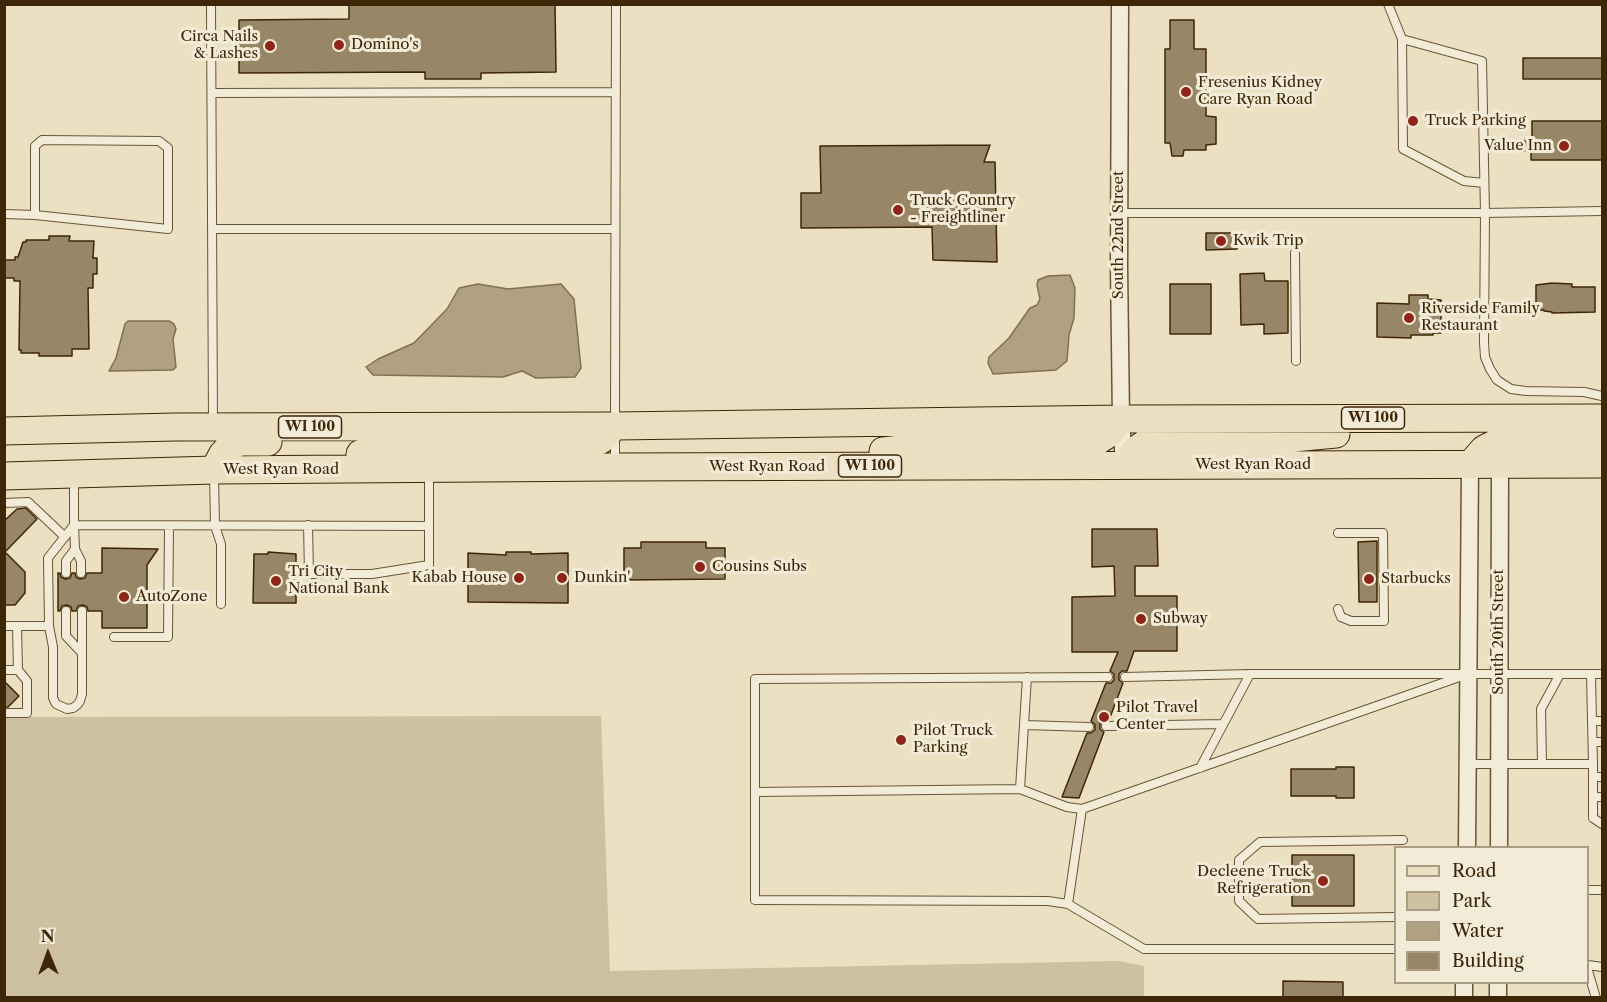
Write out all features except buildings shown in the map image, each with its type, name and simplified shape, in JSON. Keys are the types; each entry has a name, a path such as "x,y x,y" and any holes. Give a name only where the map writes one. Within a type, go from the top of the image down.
{"main road":[{"name":"WI 100","path":"4,430 1407,418 1494,442 1602,464"},
{"path":"1124,465 1134,452 1146,443 1271,440 1373,430 1407,418"},
{"name":"WI 100","path":"1494,442 1602,418"},
{"path":"796,466 844,455 939,445 1096,442 1110,433 1121,419"},
{"path":"615,467 631,445 642,440 710,440 771,433 810,423"},
{"path":"175,427 200,448 214,470 229,447 240,442 306,442 357,437 410,426"},
{"path":"288,470 345,456 411,448 579,448 602,440 615,426"},
{"path":"1470,465 1484,449 1494,442 1602,438"},
{"name":"West Ryan Road","path":"4,476 214,470 1470,465"}],"street":[{"name":"South 22nd Street","path":"1120,4 1119,213 1121,419 1124,465"},
{"name":"South 20th Street","path":"1494,442 1499,674 1499,846"},
{"name":"South 20th Street","path":"1467,846 1470,465"}],"lane":[{"path":"211,4 213,427"},
{"path":"615,467 616,4"},
{"path":"1388,4 1402,39 1403,149 1464,181 1484,183"},
{"path":"1402,39 1482,62 1485,213 1484,343 1485,357 1490,369 1497,380 1511,389 1584,392 1602,396"},
{"path":"212,93 616,92"},
{"path":"4,214 35,215 168,229 168,148 159,141 42,140 35,146 35,215"},
{"path":"1119,213 1602,211"},
{"path":"212,229 615,229"},
{"path":"1296,253 1296,361"},
{"path":"308,525 309,574 372,574 429,565 429,469"},
{"path":"214,470 215,526 221,544 221,604"},
{"path":"74,474 75,549 81,561 81,573"},
{"path":"4,503 28,502 64,537"},
{"path":"74,525 428,526"},
{"path":"74,525 48,558 49,626 53,647 53,698 56,704 67,709 73,708 80,701 82,694 82,611"},
{"path":"114,637 168,637 168,526"},
{"path":"1338,533 1383,533 1384,621 1351,621 1341,617 1338,609"},
{"path":"66,573 66,561 75,549"},
{"path":"66,611 66,636 81,652"},
{"path":"4,626 49,626"},
{"path":"4,713 27,713 27,681 18,670 17,626"},
{"path":"4,670 18,670"},
{"path":"1200,768 1250,674"},
{"path":"1125,677 1250,674 1602,674"},
{"path":"755,792 1020,789 1067,807 1082,809 1468,674"},
{"path":"1542,764 1541,709 1560,674"},
{"path":"1591,674 1593,764 1598,777 1598,796 1593,818"},
{"path":"1020,789 1027,677"},
{"path":"1108,677 755,679 756,900 1048,900 1068,904 1144,949 1394,949"},
{"path":"1592,721 1602,721"},
{"path":"1106,726 1222,724"},
{"path":"1024,725 1089,727"},
{"path":"1593,742 1602,742"},
{"path":"1468,764 1593,764"},
{"path":"1068,904 1082,809"},
{"path":"1593,818 1602,813"},
{"path":"1593,818 1602,824"},
{"path":"1394,917 1258,920 1239,901 1239,860 1260,842 1402,840"},
{"path":"1589,977 1596,998"}],"green space":[{"path":"601,716 610,971 1118,961 1144,966 1144,997 5,997 5,717"}],"water":[{"path":"1070,275 1075,288 1074,318 1069,335 1067,361 1056,370 993,374 988,363 989,357 1009,338 1030,308 1037,305 1040,299 1038,280 1048,276"},
{"path":"478,284 508,289 561,284 574,299 581,368 575,377 536,378 522,371 503,377 373,375 366,367 414,343 447,309 459,288"},
{"path":"128,321 169,321 174,324 176,367 173,370 109,371 116,358 125,324"}],"place":[{"name":"Domino's","path":"339,45"},
{"name":"Circa Nails & Lashes","path":"270,46"},
{"name":"Fresenius Kidney Care Ryan Road","path":"1186,92"},
{"name":"Truck Parking","path":"1413,121"},
{"name":"Value Inn","path":"1564,146"},
{"name":"Truck Country - Freightliner","path":"898,210"},
{"name":"Kwik Trip","path":"1221,241"},
{"name":"Riverside Family Restaurant","path":"1409,318"},
{"name":"Cousins Subs","path":"700,567"},
{"name":"Kabab House","path":"519,578"},
{"name":"Dunkin'","path":"562,578"},
{"name":"Starbucks","path":"1369,579"},
{"name":"Tri City National Bank","path":"276,581"},
{"name":"AutoZone","path":"124,597"},
{"name":"Subway","path":"1141,619"},
{"name":"Pilot Travel Center","path":"1104,717"},
{"name":"Pilot Truck Parking","path":"901,740"},
{"name":"Decleene Truck Refrigeration","path":"1323,881"}]}
